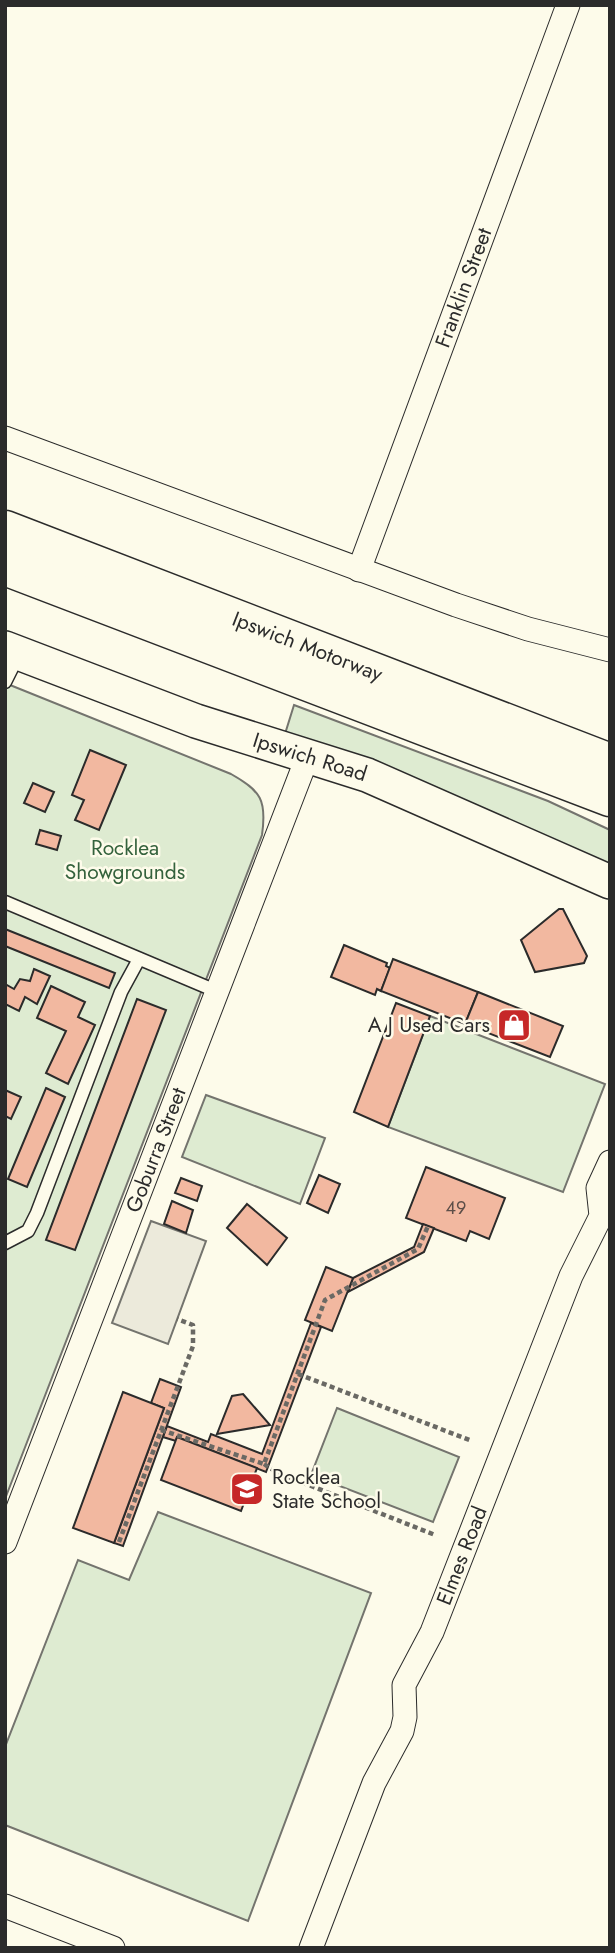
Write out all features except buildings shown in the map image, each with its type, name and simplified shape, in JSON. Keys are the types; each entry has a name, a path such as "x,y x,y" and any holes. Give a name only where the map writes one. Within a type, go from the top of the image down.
{"highway":[{"name":"Ipswich Motorway","path":"5,530 610,763"},
{"name":"Ipswich Motorway","path":"5,566 610,797"}],"street":[{"name":"Franklin Street","path":"359,570 568,5"},
{"path":"5,438 359,570 528,629 610,650"},
{"name":"Ipswich Road","path":"10,661 391,785 610,882"},
{"name":"Goburra Street","path":"5,1542 307,758"},
{"name":"Elmes Road","path":"310,1948 374,1783 402,1731 407,1679 432,1632 571,1276 599,1222 598,1188 610,1162"},
{"path":"5,1906 113,1948"}],"lane":[{"path":"5,902 216,991"},
{"path":"5,1243 28,1231 37,1213 121,992 139,959"}],"path":[{"path":"264,1464 325,1300 418,1250 428,1226"},
{"path":"119,1542 193,1346 193,1325 177,1319"},
{"path":"298,1374 472,1441"},
{"path":"161,1430 264,1464 276,1472 435,1535"}],"green space":[{"name":"Rocklea Showgrounds","path":"5,683 231,774 249,786 260,798 263,813 262,835 5,1499"},
{"path":"294,705 548,801 610,830 610,866 285,734"},
{"path":"430,1016 605,1084 563,1192 388,1127"},
{"path":"206,1095 325,1138 300,1204 182,1157"},
{"path":"337,1408 459,1457 433,1522 311,1475"},
{"path":"158,1512 371,1593 248,1921 5,1825 5,1747 78,1560 129,1580"}],"shaded area":[{"path":"151,1221 206,1241 168,1344 112,1323"}],"place":[{"name":"A J Used Cars","path":"514,1025"},
{"name":"Rocklea State School","path":"247,1489"}]}
